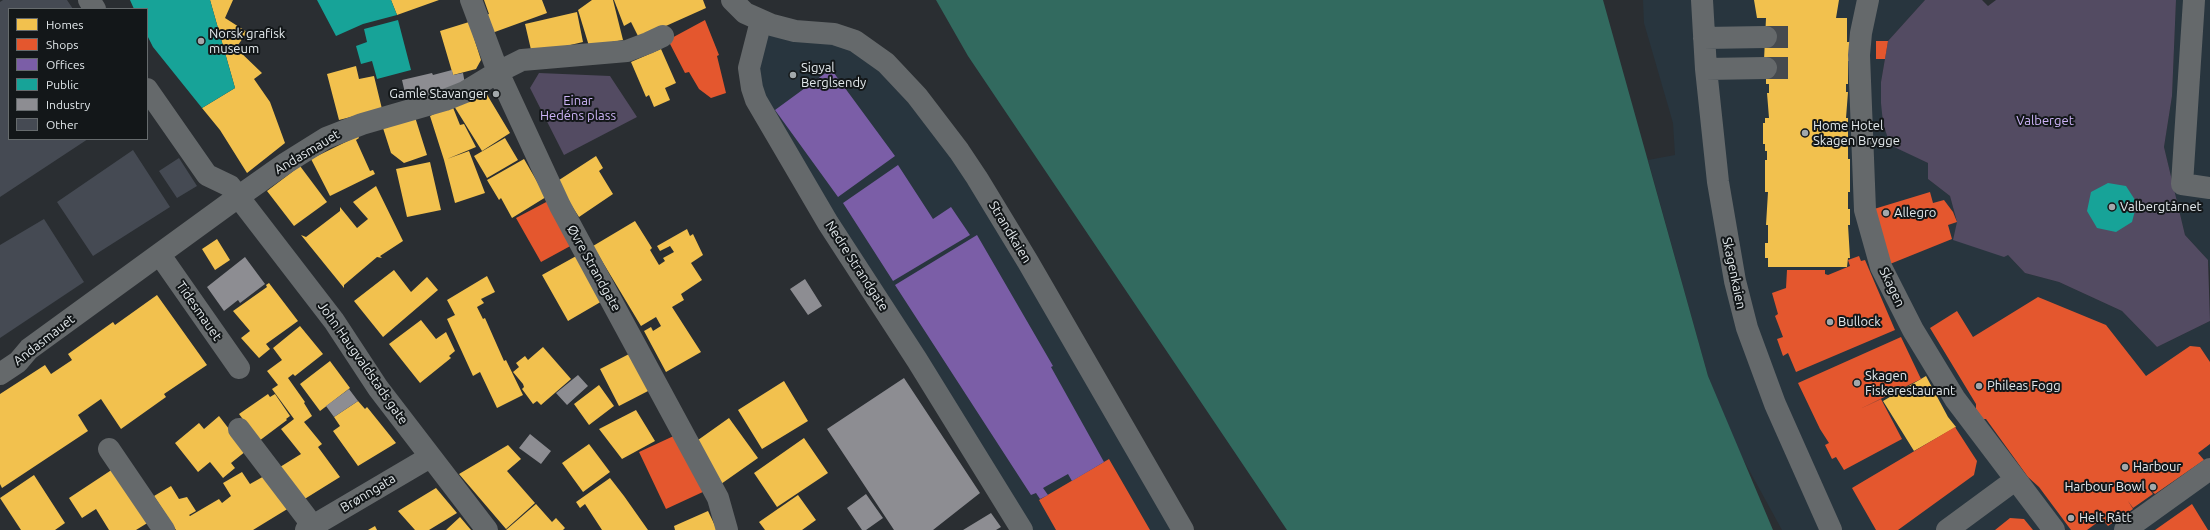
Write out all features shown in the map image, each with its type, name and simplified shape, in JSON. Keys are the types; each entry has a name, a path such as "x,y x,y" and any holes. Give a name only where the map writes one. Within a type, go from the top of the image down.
{"street":[{"name":"Øvre Strandgate","path":"471,0 498,72 560,206 718,498 727,530"},
{"path":"732,0 745,13 761,21"},
{"name":"Skagenkaien","path":"1702,0 1706,69 1718,182 1726,233 1747,328 1775,404 1831,530"},
{"name":"Skagen","path":"1868,0 1861,33 1859,55 1865,210 1881,267 1913,330 1955,399 2054,530"},
{"path":"2194,0 2182,184 2210,188"},
{"name":"Nedre Strandgate","path":"761,21 749,68 752,88 756,100 828,223 917,360 1022,530"},
{"name":"Strandkaien","path":"761,21 782,29 834,34 854,41 886,63 917,96 960,151 977,178 1028,262 1183,530"},
{"name":"Andasmauet","path":"0,374 18,362 28,349 286,163 326,138 362,124 445,100 465,92 498,72 529,58 627,51 648,44 663,36"},
{"path":"1704,38 1766,37"},
{"path":"1706,69 1766,68"},
{"name":"John Haugvaldstads gate","path":"148,90 207,175 230,186 334,321 378,388 487,530"},
{"name":"Tidesmauet","path":"160,255 239,368"},
{"path":"239,429 312,529"},
{"path":"109,449 164,530"},
{"name":"Brønngata","path":"312,529 430,457"},
{"path":"2125,530 2210,470"},
{"path":"1947,530 2015,480"}],"shaded area":[{"path":"936,0 1603,0 1708,376 1773,530 1287,530 968,56"},
{"path":"1643,0 1925,0 1888,41 1881,82 1883,123 1890,144 1928,163 1928,179 1950,196 1957,222 2008,255 2025,273 2059,282 2122,311 2157,347 2210,321 2210,530 1782,530 1738,450 1708,376 1648,160 1675,155 1673,123 1644,23"},
{"path":"2176,0 2210,0 2210,272 2208,260 2185,235 2164,147 2172,96"},
{"path":"772,25 834,34 917,96 1183,530 1022,530 750,78"}],"green space":[{"name":"Valberget","path":"1925,0 1982,0 1988,6 1996,0 2176,0 2172,96 2164,147 2185,235 2208,260 2210,321 2157,347 2122,311 2059,282 2025,273 2008,255 2004,257 1953,240 1957,222 1950,196 1928,179 1928,163 1890,145 1883,123 1881,82 1888,41"},
{"name":"Einar Hedéns plass","path":"539,73 610,76 637,117 564,155 530,88"}],"building: Homes":[{"path":"210,0 233,0 225,18 247,32 236,48 262,73 254,79 270,102 285,143 247,173 220,130 202,108 235,88"},
{"path":"391,0 439,0 397,15"},
{"path":"484,0 542,0 547,13 492,33 486,15 489,14"},
{"path":"592,0 613,0 623,40 589,46 578,10"},
{"path":"614,0 703,0 706,8 639,38 631,22 624,26"},
{"name":"Home Hotel Skagen Brygge","path":"1754,0 1839,0 1836,18 1847,18 1847,42 1850,42 1848,84 1846,84 1846,92 1848,92 1846,118 1848,118 1848,159 1850,159 1850,192 1848,192 1848,209 1850,209 1850,225 1848,225 1850,258 1848,258 1847,267 1768,267 1768,258 1765,258 1765,243 1768,243 1768,225 1766,225 1768,192 1765,192 1765,160 1767,160 1767,151 1765,151 1765,144 1763,144 1763,123 1765,123 1765,118 1769,118 1767,93 1769,93 1769,84 1766,84 1766,60 1764,60 1766,18 1757,18"},
{"path":"577,12 583,42 532,54 525,24"},
{"path":"469,22 481,60 476,69 453,75 440,31"},
{"path":"661,49 676,83 665,88 670,100 654,107 649,95 646,97 631,62"},
{"path":"356,66 359,79 374,76 382,109 339,120 327,74"},
{"path":"483,88 510,133 482,151 454,106"},
{"path":"452,105 460,125 464,124 476,147 447,159 469,151 485,193 455,203 444,160 430,116"},
{"path":"415,117 427,155 404,163 391,153 383,128"},
{"path":"358,136 359,138 356,140 370,171 373,170 375,174 330,196 311,159"},
{"path":"505,138 518,160 487,178 474,156"},
{"path":"596,156 603,168 599,171 613,194 579,217 556,182"},
{"path":"524,159 546,197 512,218 501,198 499,200 487,180"},
{"path":"430,162 441,210 407,217 396,169"},
{"path":"300,166 327,202 294,226 267,191"},
{"path":"376,186 403,241 380,256 382,258 377,257 344,285 344,288 301,235 306,237 340,211 340,207 357,228 368,219 353,202"},
{"path":"635,221 652,248 650,250 659,265 665,261 663,258 674,252 670,246 660,251 657,246 687,229 690,236 693,234 703,255 691,263 702,280 681,294 684,300 672,307 701,352 666,372 644,331 651,327 653,331 661,326 656,317 641,326 593,246"},
{"path":"217,239 230,260 215,270 202,249"},
{"path":"578,255 604,300 568,321 542,275"},
{"path":"394,270 411,292 427,277 438,290 383,337 354,301"},
{"path":"487,276 495,292 481,299 484,303 477,307 483,319 485,318 504,361 506,360 523,395 497,408 480,372 473,376 447,319 455,315 447,300"},
{"path":"269,283 298,321 266,344 270,349 259,358 241,338 250,331 233,311 267,287 266,285"},
{"path":"157,295 207,365 164,394 166,397 121,429 101,399 78,415 88,431 2,488 0,484 0,394 45,365 51,374 72,360 68,354 113,322 115,325"},
{"path":"421,320 436,339 446,332 455,351 449,356 451,358 420,383 389,344"},
{"path":"300,326 323,354 295,376 293,374 288,378 305,402 304,403 312,416 304,422 322,444 318,447 340,477 303,500 280,467 301,454 281,429 294,419 272,389 278,385 267,371 282,360 273,348"},
{"path":"543,347 571,379 541,405 537,401 533,404 522,389 524,387 523,384 513,372 519,367 516,363 525,356 528,360"},
{"path":"631,353 650,390 619,406 600,369"},
{"path":"330,361 350,388 320,411 300,384"},
{"path":"1926,376 1948,417 1956,427 1914,451 1883,401"},
{"path":"784,381 808,421 762,449 738,410"},
{"path":"599,385 614,406 589,425 574,404"},
{"path":"268,394 270,397 275,394 290,416 286,419 287,420 259,441 239,414"},
{"path":"358,401 365,409 367,407 396,443 358,466 333,431 340,426 334,417"},
{"path":"636,410 655,441 622,459 599,429"},
{"path":"219,416 246,451 231,463 235,468 223,478 210,462 198,472 175,443 199,423 204,429"},
{"path":"729,418 758,458 721,484 698,440"},
{"path":"804,438 828,473 777,507 754,473"},
{"path":"589,444 610,472 583,492 562,463"},
{"path":"508,445 521,459 507,471 535,503 506,529 459,474"},
{"path":"113,469 149,522 136,530 109,530 96,509 82,518 69,498"},
{"path":"242,472 250,484 266,475 289,508 253,530 176,530 154,496 171,486 179,499 187,497 196,511 189,515 190,516 219,499 222,503 231,496 223,483"},
{"path":"34,475 65,523 55,530 21,530 0,498"},
{"path":"610,478 648,530 602,530 585,504 580,508 576,502"},
{"path":"436,488 457,513 429,530 415,530 398,511"},
{"path":"798,495 816,520 802,530 765,530 759,522"},
{"path":"536,504 552,522 556,518 565,528 563,530 506,530"},
{"path":"708,511 717,530 675,530 674,526"},
{"path":"460,517 471,530 446,530"},
{"path":"375,526 377,530 368,530"}],"building: Shops":[{"path":"705,20 719,55 717,56 726,93 711,98 699,89 689,72 685,73 668,40"},
{"path":"1876,41 1888,41 1885,59 1876,59"},
{"path":"1930,192 1933,203 1944,200 1953,212 1957,222 1948,225 1952,239 1890,264 1874,209"},
{"path":"550,200 574,244 541,262 516,218"},
{"path":"1859,256 1861,261 1865,260 1895,330 1796,372 1788,353 1783,356 1777,339 1783,337 1775,316 1778,314 1772,293 1786,288 1787,270 1825,270 1825,274 1828,275 1850,266 1848,260"},
{"path":"2038,297 2106,325 2146,376 2190,346 2200,347 2210,362 2210,444 2198,453 2204,460 2155,494 2148,488 2153,494 2133,508 2128,501 2133,509 2108,526 2102,519 2087,530 2071,530 2039,487 2028,477 1986,419 1983,419 1976,409 1976,404 1930,328 1957,311 1973,337"},
{"path":"1901,337 1921,379 1860,409 1881,399 1902,439 1844,470 1836,457 1832,459 1825,445 1829,443 1820,429 1798,383"},
{"path":"1955,427 1977,461 1974,475 1898,530 1876,530 1852,488"},
{"path":"678,434 705,491 666,509 639,452"},
{"path":"1109,459 1150,530 1056,530 1039,500"},
{"path":"2192,504 2208,530 2155,530"},
{"path":"2010,518 2024,519 2033,530 1995,530"}],"building: Offices":[{"path":"831,69 895,156 838,197 775,110"},
{"path":"898,165 933,219 951,207 970,235 893,281 843,203"},
{"path":"977,235 1053,366 1051,367 1104,462 1072,481 1068,474 1043,488 1048,495 1040,499 1036,493 1031,495 895,285"}],"building: Public":[{"path":"130,0 210,0 235,88 202,108 153,47 148,37 148,8 134,8"},
{"path":"317,0 391,0 397,15 363,24 336,36"},
{"path":"398,20 411,70 377,79 372,61 361,64 356,46 367,42 364,29"},
{"name":"Valbergtårnet","path":"2108,183 2126,186 2137,203 2132,222 2116,232 2097,228 2087,211 2091,192"}],"building: Industry":[{"path":"452,70 453,75 463,73 465,84 408,106 402,80"},
{"path":"245,257 265,284 240,303 238,300 224,311 207,287"},
{"path":"805,279 822,306 808,315 790,289"},
{"path":"578,375 588,386 567,405 556,393"},
{"path":"904,378 980,493 933,530 894,530 827,429"},
{"path":"349,389 358,401 334,417 326,406"},
{"path":"530,434 551,451 541,464 519,448"},
{"path":"866,494 883,518 866,530 862,530 847,508"},
{"path":"991,513 1001,527 996,530 963,530"}],"building: Other":[{"path":"3,0 67,0 72,8 8,8 8,140 86,140 0,197 0,2"},
{"path":"133,150 170,207 93,256 57,202"},
{"path":"179,158 197,186 177,198 159,171"},
{"path":"44,219 84,282 0,338 0,245"}],"tunnel":[{"path":"1766,37 1795,37"},
{"path":"1766,68 1795,68"}],"place":[{"name":"Norsk grafisk museum","path":"201,41"},
{"name":"Sigyal Berglsendy","path":"793,75"},
{"name":"Gamle Stavanger","path":"496,94"},
{"name":"Home Hotel Skagen Brygge","path":"1805,133"},
{"name":"Valbergtårnet","path":"2112,207"},
{"name":"Allegro","path":"1886,213"},
{"name":"Bullock","path":"1830,322"},
{"name":"Skagen Fiskerestaurant","path":"1857,383"},
{"name":"Phileas Fogg","path":"1979,386"},
{"name":"Harbour","path":"2125,467"},
{"name":"Harbour Bowl","path":"2153,487"},
{"name":"Helt Rått","path":"2071,518"}]}
